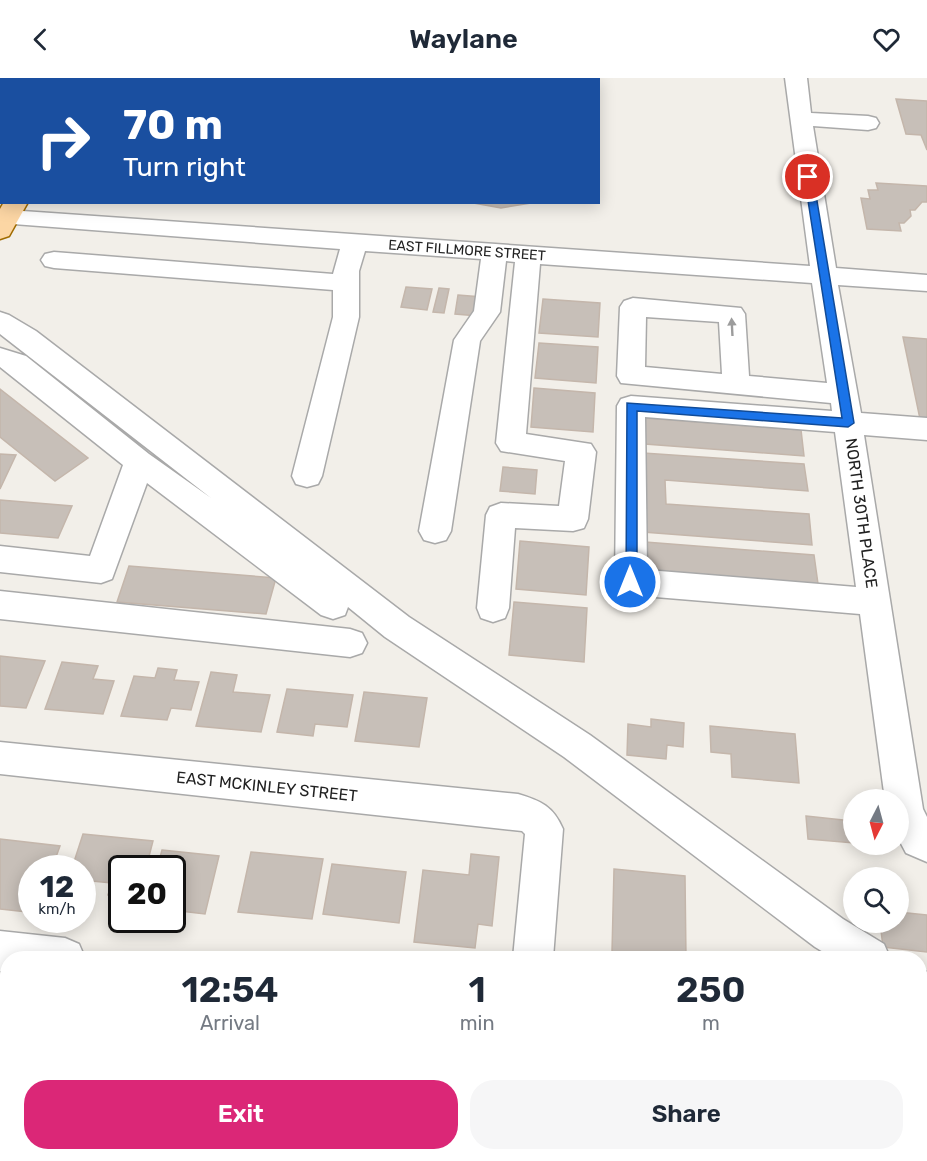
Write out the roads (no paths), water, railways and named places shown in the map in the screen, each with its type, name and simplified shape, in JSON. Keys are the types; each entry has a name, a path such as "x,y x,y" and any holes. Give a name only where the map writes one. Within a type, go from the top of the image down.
{"street":[{"name":"NORTH 30TH PLACE","path":"796,78 800,119 846,408 905,812 923,842"},
{"path":"800,119 868,123"},
{"name":"EAST FILLMORE STREET","path":"8,217 927,283"},
{"path":"307,476 346,317 346,271 355,243"},
{"path":"435,531 467,340 488,312 495,252"},
{"path":"493,608 501,515 573,519 581,452 511,443 528,254"},
{"path":"54,260 346,283"},
{"path":"736,385 732,314 633,307 631,376 736,385 846,408 927,429"},
{"path":"0,321 26,338 397,627 577,746 828,946 846,951"},
{"path":"0,357 16,363 139,462 337,607"},
{"path":"846,408 631,406 630,582 875,602"},
{"path":"0,559 101,570 139,462"},
{"path":"0,605 350,643"},
{"name":"EAST MCKINLEY STREET","path":"0,758 518,812 534,817 544,829 534,951"}]}
